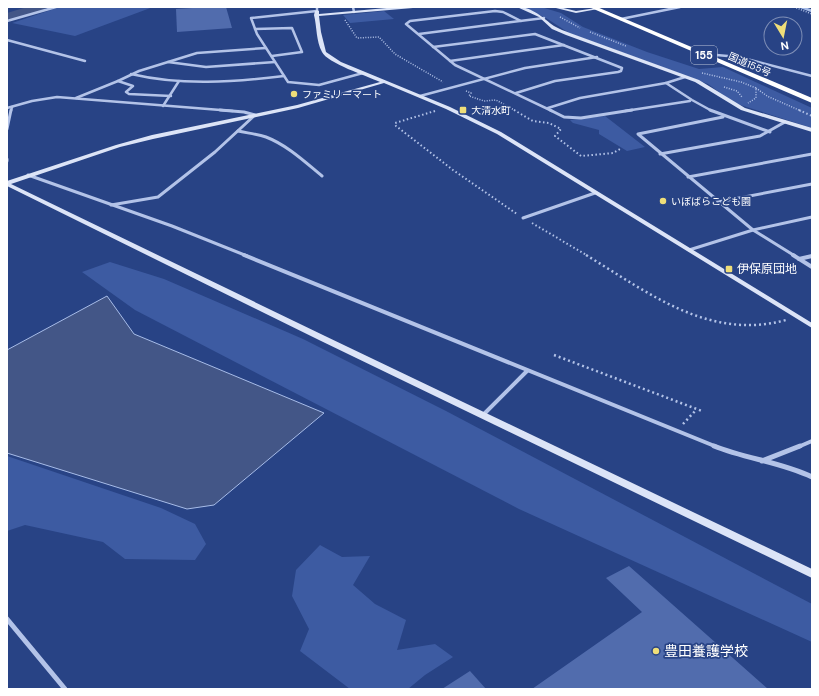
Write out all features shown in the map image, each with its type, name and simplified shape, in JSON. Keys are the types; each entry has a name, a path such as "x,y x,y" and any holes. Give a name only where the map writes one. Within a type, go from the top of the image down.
{"highway":[{"name":"国道155号","path":"594,8 812,101"}],"street":[{"path":"7,21 56,7"},
{"path":"363,73 319,86 290,83 266,48 255,29 251,18 316,11 340,13 354,10 413,7"},
{"path":"519,7 544,18 563,32 703,85 729,102 743,109 812,130"},
{"path":"554,7 576,12 594,8"},
{"path":"621,19 680,7"},
{"path":"316,11 324,52 339,63 448,108 499,133 812,326"},
{"path":"521,21 503,12 495,11 406,22 455,65 548,108 564,117 581,118 690,101"},
{"path":"419,34 544,18"},
{"path":"255,29 292,28 302,52 272,56"},
{"path":"433,47 532,34 540,35 620,66 622,70 618,72 555,81 516,93"},
{"path":"7,40 85,61"},
{"path":"450,60 566,45"},
{"path":"75,98 118,81 131,74 197,53 266,48"},
{"path":"702,54 739,58 812,76"},
{"path":"420,96 525,68 597,57"},
{"path":"168,62 178,66 239,66 275,62"},
{"path":"131,74 148,79 179,81 236,80 284,76"},
{"path":"548,108 580,98 666,84 685,77"},
{"path":"118,81 133,86 126,92 129,94 172,96"},
{"path":"163,106 172,96 179,81"},
{"path":"7,184 118,146 298,106 384,82"},
{"path":"666,84 690,101 723,117 770,132"},
{"path":"7,108 44,98 75,98 236,112 255,115"},
{"path":"7,129 12,107"},
{"path":"108,205 141,201 158,197 215,152 255,115"},
{"path":"723,117 639,133 638,136 753,230 812,267"},
{"path":"660,154 760,136 770,132 785,122"},
{"path":"238,132 265,137 271,140 293,153 322,176"},
{"path":"688,177 812,154"},
{"path":"28,176 172,226 735,454 796,469 812,477"},
{"path":"7,184 812,574"},
{"path":"718,202 812,184"},
{"path":"523,218 596,193"},
{"path":"689,250 753,230 812,217"},
{"path":"799,259 812,256"},
{"path":"483,415 527,371"},
{"path":"761,461 812,442"},
{"path":"7,619 64,689"}],"path":[{"path":"794,7 812,14"},
{"path":"340,13 357,38 379,37 395,54 409,63 471,93 469,96 484,101 496,100 533,121 549,123 561,129 555,136 581,156 613,154 622,148"},
{"path":"756,88 767,96 812,116"},
{"path":"448,108 395,123 396,126 453,170 523,218 675,308 699,318 726,324 751,326 776,324 796,316"},
{"path":"554,355 702,411"},
{"path":"677,431 696,410"}],"shaded area":[{"path":"60,7 153,7 75,36 12,23"},
{"path":"522,7 541,7 561,13 583,27 647,52 699,69 723,67 812,108 812,128 734,103 708,84 569,33 546,18"},
{"path":"384,11 394,19 350,23 343,15"},
{"path":"605,116 645,147 627,151 599,134 599,130 573,123 570,120"},
{"path":"110,262 164,279 303,339 446,411 812,604 812,642 519,509 135,310 82,272"},
{"path":"107,296 134,334 324,413 214,505 187,509 7,453 7,350"},
{"path":"7,456 161,508 195,524 206,544 195,560 125,559 103,542 25,525 7,531"},
{"path":"320,545 342,557 370,556 353,585 375,604 406,620 397,650 435,644 453,657 425,675 408,689 350,689 300,651 309,629 292,596 296,570"}],"building":[{"path":"226,7 232,28 177,32 176,9"},
{"name":"豊田養護学校","path":"629,566 768,689 532,689 642,612 606,578"},
{"path":"470,671 486,689 442,689"}],"waterway":[{"path":"7,17 40,7"},
{"path":"801,7 812,11"}],"place":[{"name":"ファミリーマート","path":"294,94"},
{"name":"大清水町","path":"463,110"},
{"name":"いぼばらこども園","path":"663,201"},
{"name":"伊保原団地","path":"729,269"},
{"name":"豊田養護学校","path":"656,651"}]}
